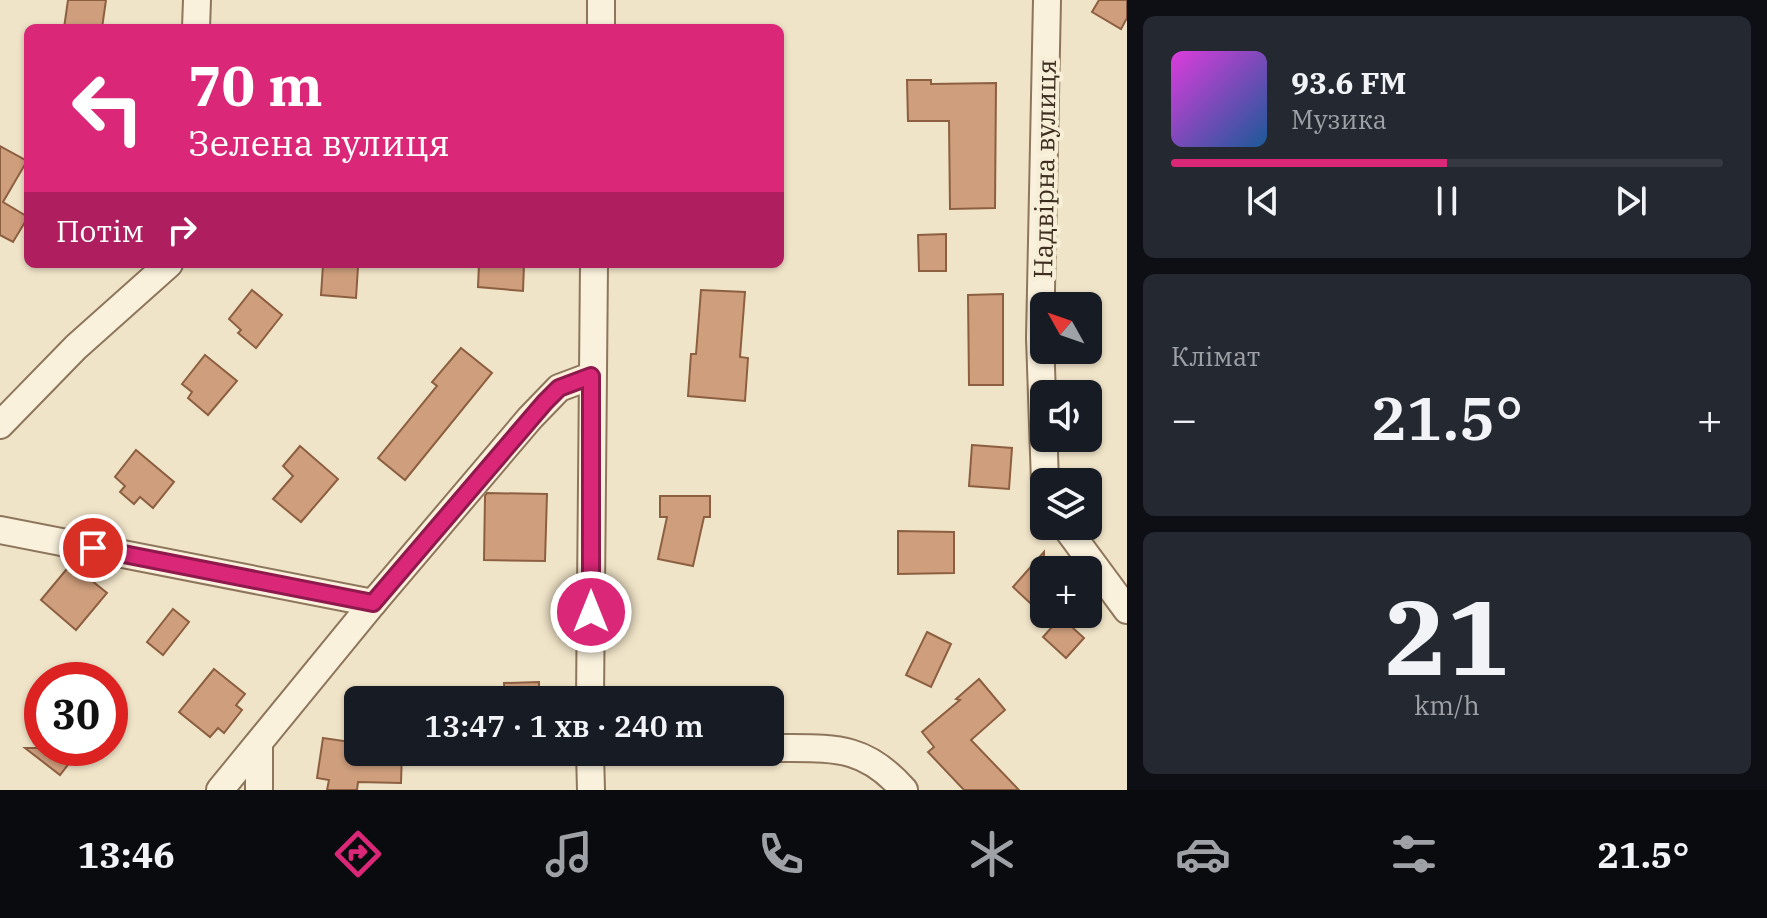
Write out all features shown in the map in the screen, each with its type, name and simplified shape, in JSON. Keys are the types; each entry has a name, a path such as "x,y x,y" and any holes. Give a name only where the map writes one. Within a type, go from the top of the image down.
{"street":[{"path":"196,24 197,0"},
{"path":"601,0 601,24"},
{"name":"Надвірна вулиця","path":"1045,468 1040,338 1047,0"},
{"path":"0,425 76,347 165,268"},
{"path":"590,686 594,268"},
{"path":"220,790 373,603 545,402 559,388 591,376"},
{"path":"0,530 373,603"},
{"path":"1075,540 1127,610"},
{"path":"259,744 259,790"},
{"path":"784,748 830,749 867,757 904,790"},
{"path":"590,766 591,790"}],"building":[{"path":"68,0 106,0 103,24 65,24"},
{"path":"1099,0 1127,0 1127,18 1121,29 1092,12"},
{"path":"907,80 931,80 931,84 996,83 995,208 950,209 949,121 908,121"},
{"path":"0,146 24,159 24,166 3,202 24,215 24,224 13,242 0,235"},
{"path":"946,234 946,271 919,271 918,235"},
{"path":"323,268 358,268 356,298 321,295"},
{"path":"479,268 524,268 523,291 478,287"},
{"path":"252,290 282,315 256,348 238,333 241,330 229,319"},
{"path":"701,290 745,292 740,357 748,358 745,401 688,396 691,354 696,354"},
{"path":"1003,294 1003,385 969,385 968,295"},
{"path":"461,348 492,373 405,480 378,458 437,386 432,382"},
{"path":"205,355 237,381 208,415 188,398 192,392 182,384"},
{"path":"972,445 1012,448 1009,489 969,486"},
{"path":"300,446 338,479 301,522 273,499 293,476 283,466"},
{"path":"136,450 174,482 153,508 140,497 134,504 120,492 125,486 115,477"},
{"path":"487,493 547,494 545,561 484,560"},
{"path":"660,496 710,496 710,517 704,517 693,566 658,559 667,517 660,517"},
{"path":"898,531 954,532 954,573 898,574"},
{"path":"71,564 107,593 76,630 41,600"},
{"path":"1030,568 1030,603 1013,587"},
{"path":"173,609 189,622 163,655 147,642"},
{"path":"1051,628 1073,628 1084,638 1066,658 1043,637"},
{"path":"927,632 951,644 931,687 906,675"},
{"path":"214,669 245,694 236,705 242,710 224,733 218,728 210,737 179,712"},
{"path":"979,679 1005,710 971,740 1019,790 964,790 928,752 934,747 922,732 960,700 956,699"},
{"path":"539,682 539,686 504,686 504,683"},
{"path":"323,738 344,741 344,766 402,766 401,783 358,782 357,790 327,790 329,780 317,778"},
{"path":"48,766 67,766 60,775"}],"route":[{"path":"93,548 373,603 545,402 559,388 591,376 591,612"}]}
